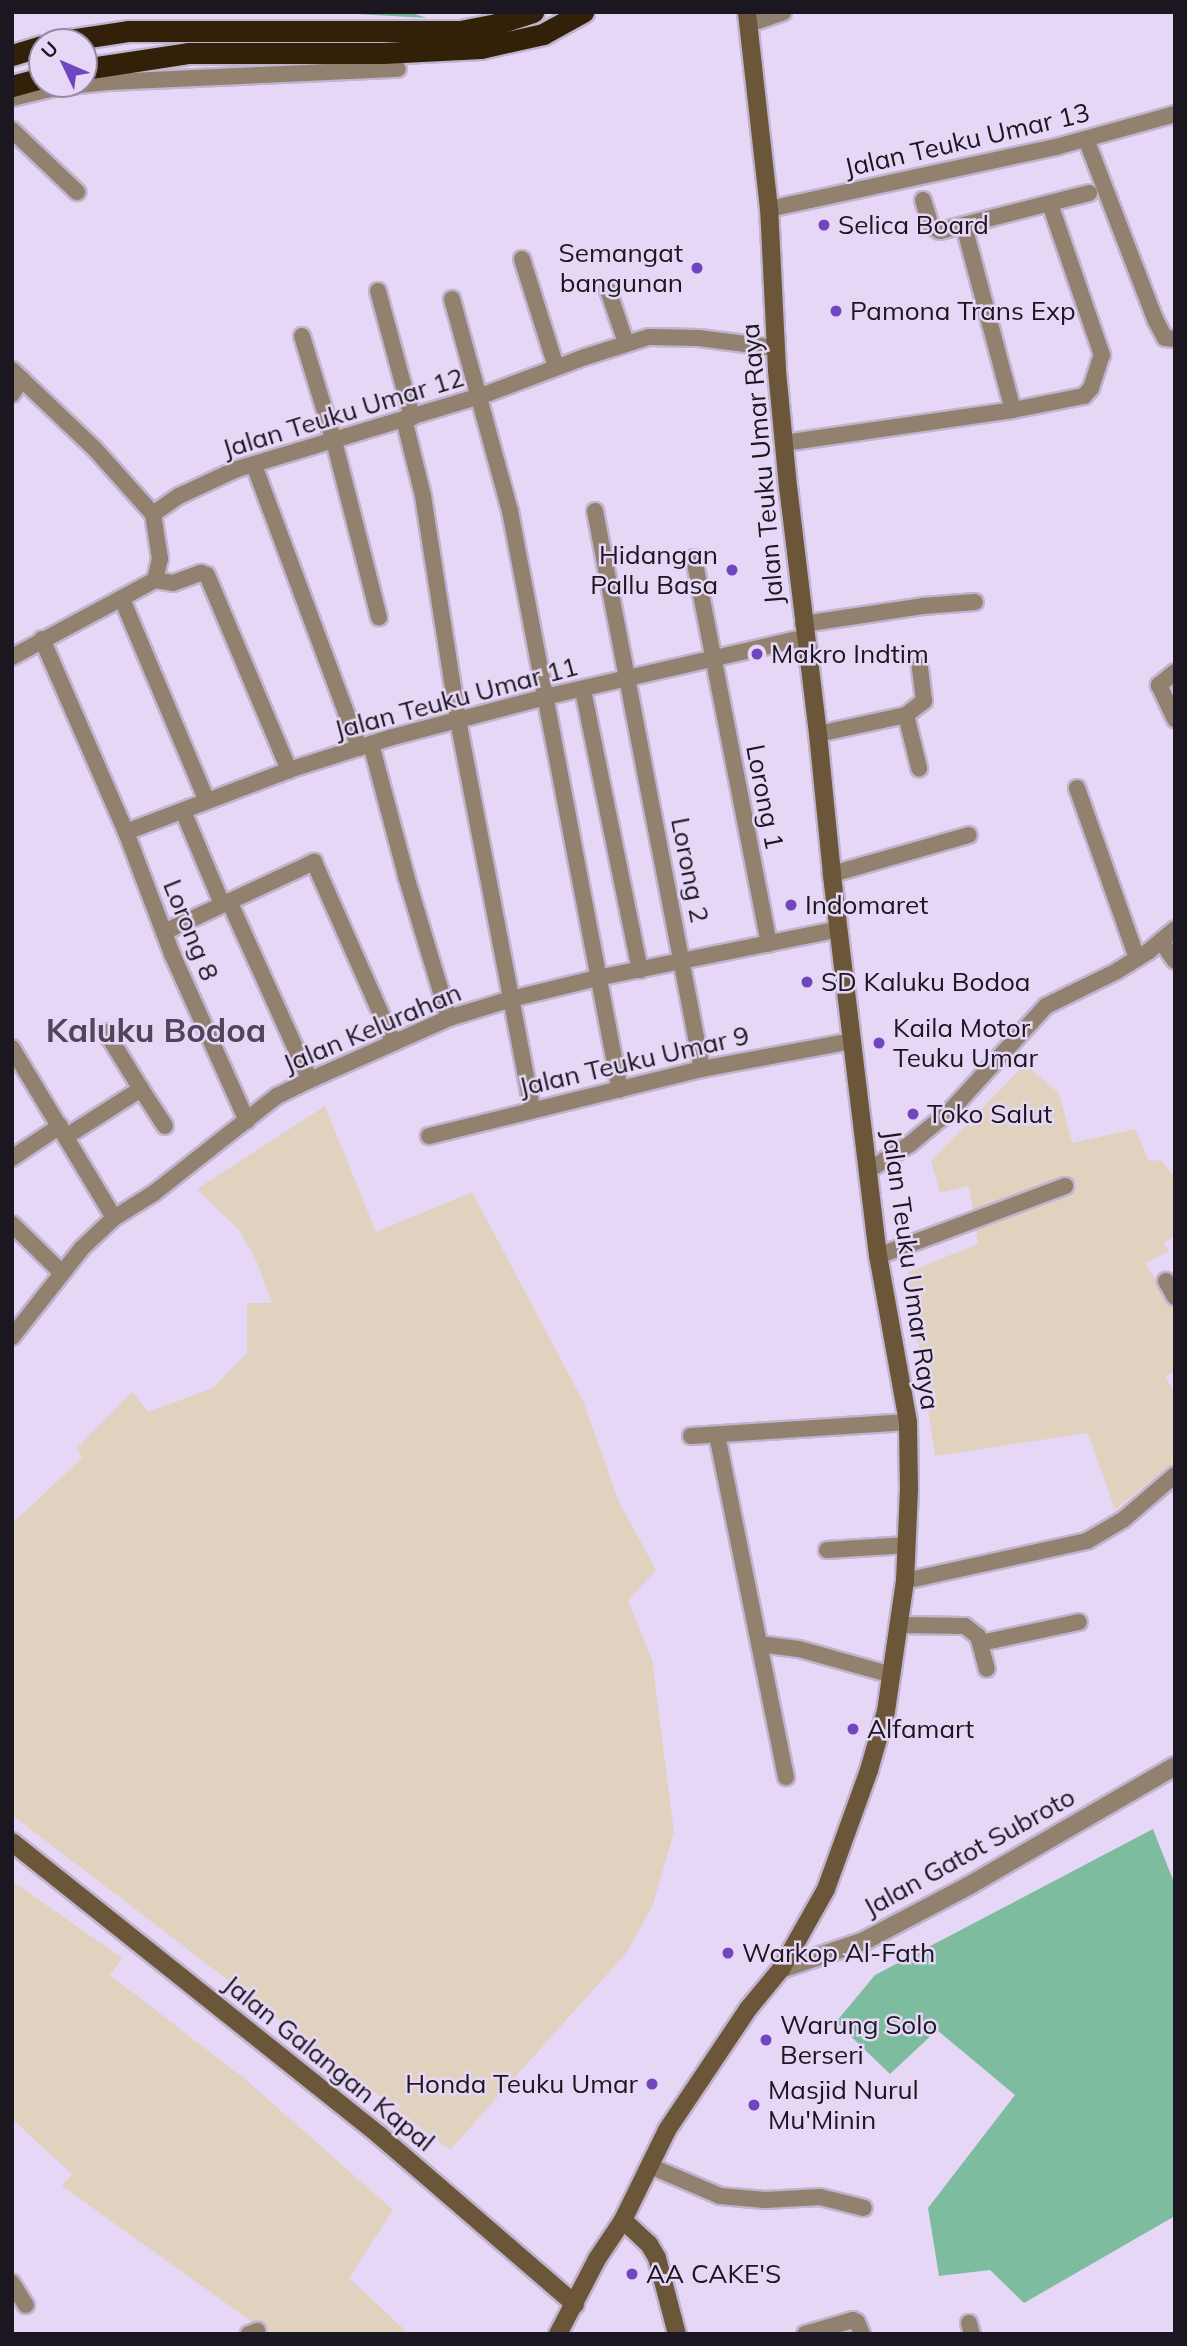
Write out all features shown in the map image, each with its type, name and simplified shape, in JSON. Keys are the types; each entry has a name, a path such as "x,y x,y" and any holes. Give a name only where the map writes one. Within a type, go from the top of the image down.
{"highway":[{"path":"98,36 130,31 460,31 496,24 533,12"},
{"path":"98,67 188,53 383,53 481,48 543,34 583,12"}],"main road":[{"name":"Jalan Teuku Umar Raya","path":"558,2334 589,2277 601,2263 667,2130 748,2009 781,1969 826,1889 869,1770 892,1675 905,1581 908,1422 877,1256 869,1170 851,1041 784,443 769,209 748,18"},
{"name":"Jalan Galangan Kapal","path":"12,1842 379,2135 575,2304"},
{"path":"623,2220 649,2244 657,2258 677,2334"}],"street":[{"path":"748,18 783,12"},
{"path":"12,98 59,87 108,82 398,69"},
{"name":"Jalan Teuku Umar 13","path":"769,209 1086,139 1175,114"},
{"path":"12,130 77,192"},
{"path":"1086,139 1156,321 1165,338 1175,340"},
{"path":"923,200 931,226 936,231 1089,193"},
{"path":"784,443 1013,410 1084,396 1100,364 1101,348 1050,204"},
{"path":"964,226 1013,410"},
{"path":"522,259 556,367"},
{"path":"608,290 626,343"},
{"path":"378,291 423,496 458,719 532,1108"},
{"path":"452,299 481,396 510,511 620,1090"},
{"path":"302,336 334,441 379,617"},
{"name":"Jalan Teuku Umar 12","path":"153,514 201,485 254,465 481,396 626,343 649,337 685,337 776,348"},
{"path":"12,394 17,374 94,448 153,514 160,559 155,580"},
{"path":"254,465 365,746 449,1018"},
{"name":"Lorong 2","path":"595,512 702,1069"},
{"name":"Lorong 1","path":"694,558 769,944"},
{"path":"12,657 155,580 173,583 201,573 207,575 289,770"},
{"path":"121,599 207,801"},
{"name":"Jalan Teuku Umar 11","path":"126,832 289,770 458,719 714,659 805,630 923,606 975,602"},
{"name":"Lorong 8","path":"42,639 126,832 164,932 247,1121"},
{"path":"818,734 906,715 924,701 920,666"},
{"path":"1175,672 1159,685 1175,720"},
{"path":"583,690 640,970"},
{"path":"906,715 919,768"},
{"path":"1077,788 1137,958"},
{"path":"183,811 310,1080"},
{"path":"832,874 969,835"},
{"path":"164,932 306,864 316,863 393,1041"},
{"name":"Jalan Kelurahan","path":"12,1337 82,1248 114,1218 154,1193 277,1096 393,1041 449,1018 511,999 597,978 839,929"},
{"path":"869,1170 910,1144 952,1109 1046,1006 1137,958 1175,929"},
{"path":"1161,941 1175,961"},
{"path":"106,1032 165,1126"},
{"name":"Jalan Teuku Umar 9","path":"429,1136 532,1108 620,1090 702,1069 851,1041"},
{"path":"12,1048 114,1218"},
{"path":"12,1158 141,1089"},
{"path":"877,1256 1065,1186"},
{"path":"12,1224 62,1273"},
{"path":"1166,1281 1175,1297"},
{"path":"691,1436 908,1422"},
{"path":"718,1435 786,1777"},
{"path":"905,1581 1087,1541 1125,1519 1175,1475"},
{"path":"827,1550 907,1545"},
{"path":"981,1643 1079,1622"},
{"path":"901,1625 957,1623 972,1630 981,1643 987,1669"},
{"path":"758,1644 799,1649 892,1675"},
{"name":"Jalan Gatot Subroto","path":"781,1969 863,1941 970,1885 1175,1766"},
{"path":"650,2166 720,2196 765,2200 820,2197 864,2208"},
{"path":"12,2283 26,2305"},
{"path":"805,2334 853,2320 858,2322 862,2334"}],"shaded area":[{"path":"1025,1064 1059,1093 1072,1143 1135,1129 1149,1161 1161,1160 1175,1178 1175,1236 1163,1243 1170,1250 1145,1264 1175,1309 1175,1371 1165,1377 1175,1392 1175,1461 1115,1510 1088,1433 935,1456 908,1272 978,1244 969,1186 940,1193 931,1161"},
{"path":"325,1106 376,1232 472,1192 583,1401 619,1502 656,1570 628,1601 652,1660 674,1832 653,1905 627,1952 450,2150 12,1815 12,1524 82,1458 77,1448 132,1392 148,1412 213,1388 247,1353 247,1303 272,1303 256,1260 239,1230 197,1189"},
{"path":"12,1881 122,1958 110,1975 245,2079 393,2210 349,2278 409,2334 269,2334 62,2186 72,2174 12,2119"}],"green space":[{"path":"409,12 427,18 339,13"},
{"path":"1153,1829 1175,1885 1175,2216 1024,2303 990,2270 939,2276 928,2208 1015,2095 937,2030 890,2074 836,2022 875,1975"}],"place":[{"name":"Selica Board","path":"824,225"},
{"name":"Semangat bangunan","path":"697,268"},
{"name":"Pamona Trans Exp","path":"836,311"},
{"name":"Hidangan Pallu Basa","path":"732,570"},
{"name":"Makro Indtim","path":"757,654"},
{"name":"Indomaret","path":"791,905"},
{"name":"SD Kaluku Bodoa","path":"807,982"},
{"name":"Kaila Motor Teuku Umar","path":"879,1043"},
{"name":"Toko Salut","path":"913,1114"},
{"name":"Alfamart","path":"853,1729"},
{"name":"Warkop Al-Fath","path":"728,1953"},
{"name":"Warung Solo Berseri","path":"766,2040"},
{"name":"Honda Teuku Umar","path":"652,2084"},
{"name":"Masjid Nurul Mu'Minin","path":"754,2105"},
{"name":"AA CAKE'S","path":"632,2274"}],"district":[{"name":"Kaluku Bodoa","path":"156,1030"}]}
